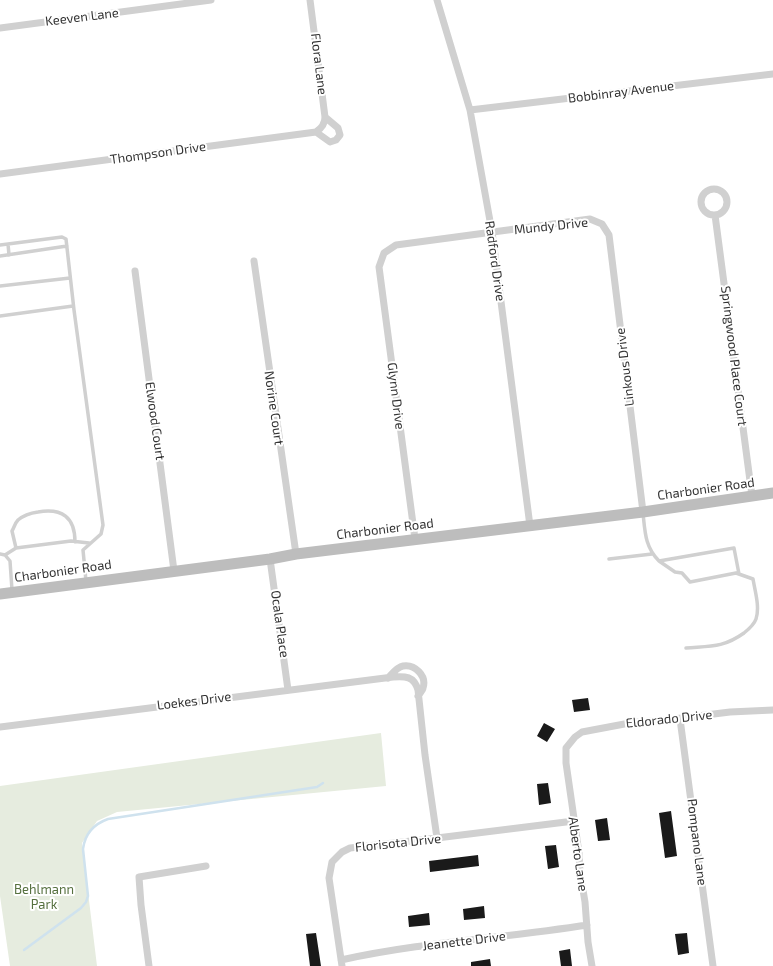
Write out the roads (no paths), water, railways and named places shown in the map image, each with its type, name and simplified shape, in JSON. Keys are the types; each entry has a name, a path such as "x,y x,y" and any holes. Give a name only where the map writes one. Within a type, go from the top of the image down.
{"main road":[{"name":"Charbonier Road","path":"0,594 270,559 296,554 643,512 773,493"}],"street":[{"name":"Keeven Lane","path":"0,28 212,0"},
{"name":"Flora Lane","path":"310,0 325,117 323,127"},
{"name":"Radford Drive","path":"437,0 470,110 492,232 530,526"},
{"name":"Bobbinray Avenue","path":"470,110 773,74"},
{"path":"316,132 330,142 336,140 340,135 338,128 325,117"},
{"name":"Thompson Drive","path":"0,174 316,132 323,127"},
{"name":"Springwood Place Court","path":"715,215 752,496"},
{"name":"Mundy Drive","path":"384,253 396,245 492,232 590,219 602,224"},
{"name":"Linkous Drive","path":"602,224 609,235 643,512"},
{"name":"Glynn Drive","path":"384,253 380,267 415,540"},
{"name":"Norine Court","path":"254,261 296,554"},
{"name":"Elwood Court","path":"135,271 174,571"},
{"name":"Ocala Place","path":"270,559 288,690"},
{"name":"Loekes Drive","path":"388,678 396,670 403,666 412,667 418,670 423,677 424,687 418,696"},
{"name":"Loekes Drive","path":"0,727 288,690 403,676 409,677 416,685 418,696 429,784 438,838"},
{"name":"Eldorado Drive","path":"570,742 582,732 635,722 730,712 773,710"},
{"name":"Pompano Lane","path":"680,718 713,966"},
{"name":"Alberto Lane","path":"570,742 566,748 566,763 579,853 592,966"},
{"name":"Florisota Drive","path":"342,963 329,878 332,862 342,852 350,848 574,821"},
{"path":"149,966 139,877 206,866"},
{"name":"Jeanette Drive","path":"342,963 368,954 587,925"}],"lane":[{"path":"0,245 62,237 66,239 73,306 102,525 101,534 83,550 86,582"},
{"path":"8,244 8,255"},
{"path":"0,256 67,246"},
{"path":"0,286 70,278"},
{"path":"0,316 73,306"},
{"path":"16,548 12,531 18,520 27,514 48,510 59,512 72,523 75,530 75,542"},
{"path":"643,512 646,539 652,554 679,577"},
{"path":"0,554 5,554 16,548 75,542 90,543"},
{"path":"659,561 734,548 739,574"},
{"path":"5,554 10,560 12,592"},
{"path":"609,559 652,554"},
{"path":"674,572 682,573 690,582"},
{"path":"684,582 736,573 753,579 758,610 752,627 739,636 721,645 686,648"}],"waterway":[{"path":"24,950 81,908 86,902 88,896 83,849 86,838 94,826 108,819 317,787 323,783"}],"park label":[{"name":"Behlmann Park","path":"44,898"}]}
